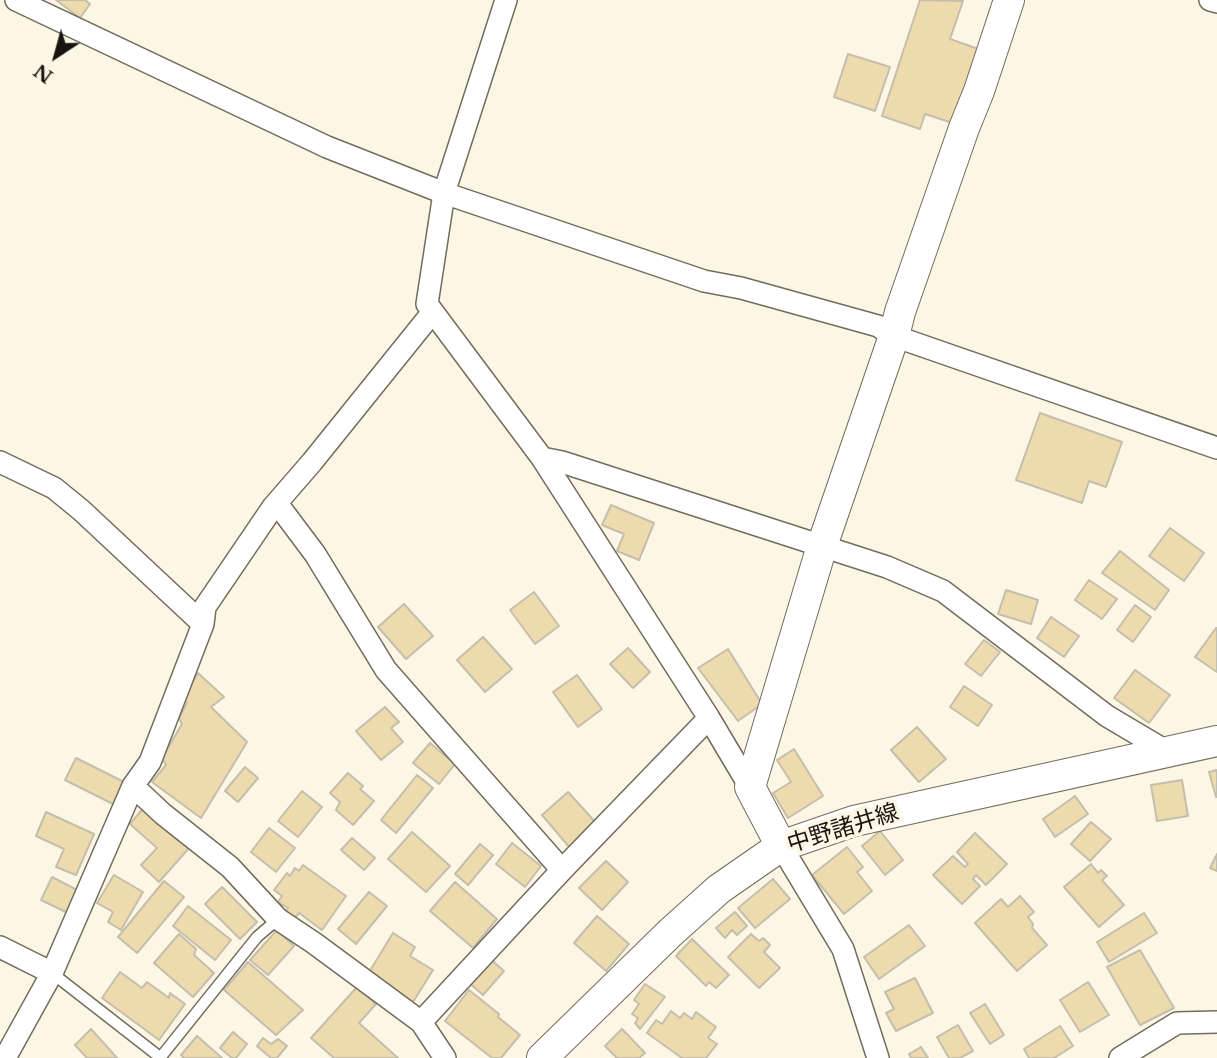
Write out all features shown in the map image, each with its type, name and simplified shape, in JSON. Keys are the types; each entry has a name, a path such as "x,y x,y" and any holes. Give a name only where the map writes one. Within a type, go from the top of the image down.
{"street":[{"path":"16,0 327,147 444,193 704,281 741,288 878,326 894,336 1217,448"},
{"path":"506,0 444,193 427,304 542,458 709,718 843,949 878,1058"},
{"path":"750,787 822,546 1009,0"},
{"path":"1210,0 1217,2"},
{"path":"5,1058 52,974 133,786 150,762 203,624 205,607 274,507 432,313"},
{"path":"542,458 562,462 887,567 943,591 1107,716 1166,751"},
{"path":"0,461 54,488 203,624"},
{"path":"274,507 282,510 315,554 386,670 562,870"},
{"path":"421,1022 562,870 709,718"},
{"name":"中野諸井線","path":"542,1058 719,889 781,846 854,821 1217,741"},
{"path":"133,786 163,814 230,867 278,919 421,1022 445,1058"},
{"path":"0,947 52,974"},
{"path":"1120,1058 1177,1023 1217,1022"}],"lane":[{"path":"52,974 160,1058 257,937 278,919"}],"building":[{"path":"56,0 85,0 90,4 80,18"},
{"path":"920,0 963,1 950,39 987,52 962,126 925,114 920,129 882,116"},
{"path":"848,54 890,67 875,111 834,97"},
{"path":"1040,413 1122,442 1106,487 1089,481 1082,503 1016,480"},
{"path":"611,505 654,523 639,560 617,551 624,534 602,525"},
{"path":"1170,528 1204,553 1184,581 1149,556"},
{"path":"1120,551 1169,590 1155,610 1102,573"},
{"path":"1089,580 1117,599 1102,619 1075,600"},
{"path":"1006,590 1038,600 1031,624 998,614"},
{"path":"534,592 559,626 535,644 510,610"},
{"path":"404,604 433,636 406,659 378,627"},
{"path":"1135,605 1151,617 1133,642 1117,630"},
{"path":"1051,617 1079,636 1064,657 1037,638"},
{"path":"1217,628 1217,672 1195,657"},
{"path":"483,637 512,669 485,692 457,660"},
{"path":"984,640 1000,652 981,676 965,664"},
{"path":"628,648 650,672 633,688 610,664"},
{"path":"728,649 762,704 738,721 698,668"},
{"path":"1135,670 1170,695 1149,723 1114,698"},
{"path":"198,673 224,697 211,707 247,742 201,818 152,782 166,765 162,758 182,724 179,718 187,703 182,700"},
{"path":"577,675 602,709 578,727 553,692"},
{"path":"964,686 992,705 978,726 950,707"},
{"path":"385,707 399,722 391,728 403,742 381,760 356,731"},
{"path":"917,727 946,759 919,782 891,750"},
{"path":"430,743 455,764 439,784 413,763"},
{"path":"794,749 823,796 788,818 773,793 791,782 777,760"},
{"path":"76,758 124,782 113,804 65,780"},
{"path":"245,767 258,778 238,802 225,791"},
{"path":"1217,770 1217,797 1216,797 1209,772"},
{"path":"348,773 363,786 360,789 374,801 353,825 336,810 340,802 330,793"},
{"path":"417,775 433,788 396,833 381,820"},
{"path":"1182,780 1188,816 1157,821 1151,785"},
{"path":"302,791 322,807 298,837 278,821"},
{"path":"568,792 597,824 570,848 542,815"},
{"path":"1075,796 1088,814 1055,837 1043,819"},
{"path":"145,806 190,847 159,882 141,865 157,848 130,824"},
{"path":"46,812 94,834 76,875 56,867 64,849 36,836"},
{"path":"1091,822 1111,839 1090,861 1071,844"},
{"path":"269,828 295,848 276,872 251,852"},
{"path":"880,831 903,860 885,875 862,846"},
{"path":"412,832 450,866 426,892 388,859"},
{"path":"975,833 1007,864 986,885 976,875 973,879 980,886 962,904 933,875 953,856 965,867 968,864 957,852"},
{"path":"352,838 375,858 364,870 341,850"},
{"path":"512,843 541,866 525,887 496,864"},
{"path":"480,844 493,855 468,885 455,874"},
{"path":"847,847 863,867 857,872 872,891 844,914 812,875"},
{"path":"1217,854 1217,871 1210,868"},
{"path":"606,861 628,882 602,910 579,888"},
{"path":"1091,864 1098,873 1101,870 1107,876 1102,880 1124,905 1099,927 1064,887"},
{"path":"303,865 346,896 322,930 299,913 293,920 284,913 288,908 278,902 282,896 274,890 287,873 290,876 295,868 299,871"},
{"path":"114,875 143,892 121,930 108,922 113,912 97,903"},
{"path":"52,877 81,892 70,914 41,900"},
{"path":"773,879 790,899 755,928 738,908"},
{"path":"164,881 184,897 137,953 118,937"},
{"path":"455,882 497,919 473,948 430,911"},
{"path":"222,887 257,922 240,939 205,904"},
{"path":"369,892 387,906 356,944 338,929"},
{"path":"1020,896 1034,912 1028,917 1033,924 1032,928 1047,945 1017,971 975,923 1001,899 1008,907"},
{"path":"188,906 231,940 215,960 173,926"},
{"path":"735,912 747,926 737,935 732,930 725,938 716,928"},
{"path":"1144,913 1157,933 1109,962 1097,942"},
{"path":"597,916 629,944 606,971 574,943"},
{"path":"909,925 925,946 879,979 864,957"},
{"path":"277,930 294,946 268,975 250,960"},
{"path":"393,933 415,947 410,956 433,970 413,1002 368,974"},
{"path":"179,934 196,949 194,955 214,973 193,997 154,963"},
{"path":"751,934 759,941 763,938 770,945 764,952 780,968 759,988 728,957"},
{"path":"692,939 729,975 716,988 709,982 706,986 676,956"},
{"path":"1140,950 1174,1008 1140,1025 1107,967"},
{"path":"488,957 504,971 483,995 467,981"},
{"path":"248,962 303,1010 276,1035 224,990"},
{"path":"120,972 142,988 147,982 169,998 170,993 185,1004 159,1040 102,998"},
{"path":"915,978 933,1013 896,1031 886,1013 894,1009 885,992"},
{"path":"1088,982 1109,1015 1080,1032 1060,1000"},
{"path":"645,984 665,997 640,1029 635,1023 638,1018 632,1014 639,1004 634,1000"},
{"path":"357,987 376,1004 359,1023 398,1058 334,1058 311,1038"},
{"path":"469,990 520,1035 501,1058 492,1058 445,1021"},
{"path":"985,1004 1004,1035 990,1044 970,1013"},
{"path":"671,1011 680,1018 684,1013 692,1019 696,1012 716,1027 708,1038 717,1044 706,1058 682,1058 647,1033 656,1020 662,1024"},
{"path":"958,1025 973,1051 960,1058 949,1058 937,1037"},
{"path":"1060,1026 1073,1046 1054,1058 1029,1058 1024,1049"},
{"path":"91,1029 117,1058 87,1058 75,1045"},
{"path":"622,1029 645,1053 639,1058 617,1058 605,1046"},
{"path":"233,1032 247,1044 236,1058 232,1058 220,1048"},
{"path":"197,1036 222,1058 184,1058 181,1055"},
{"path":"263,1038 271,1044 278,1039 287,1046 277,1058 271,1058 257,1046"},
{"path":"921,1047 928,1058 911,1058 909,1054"}]}
